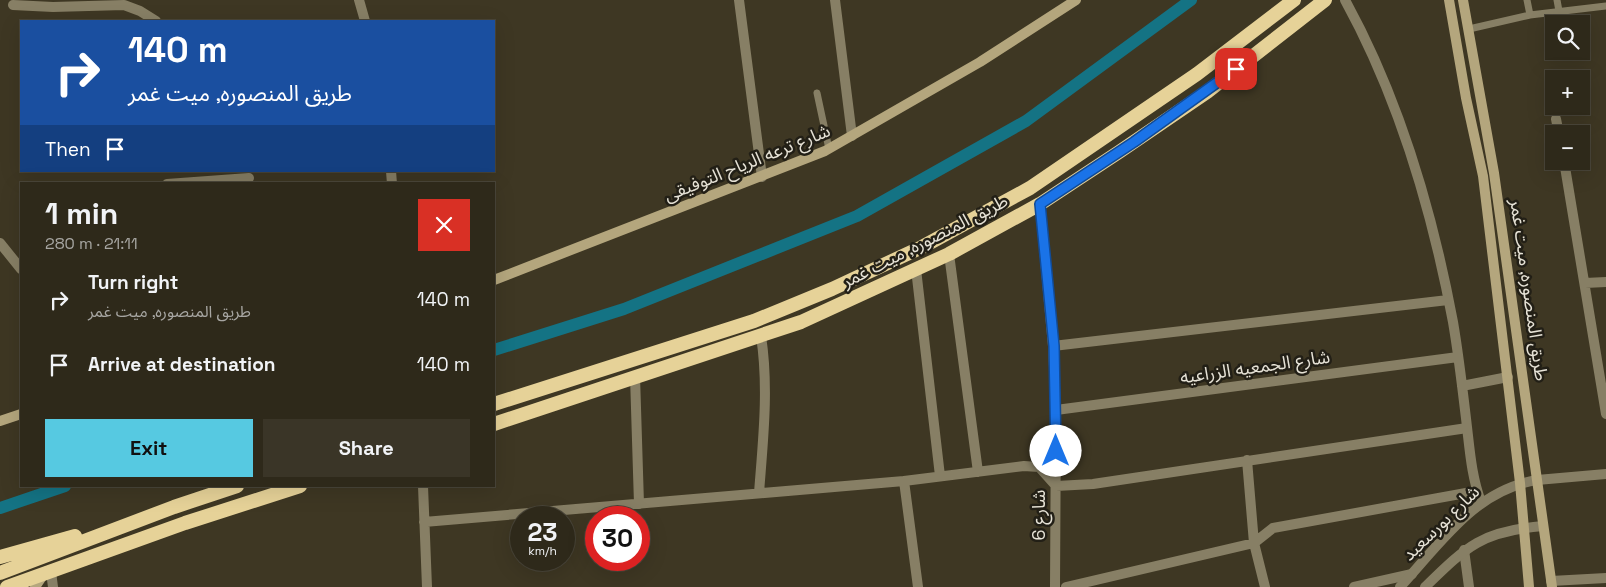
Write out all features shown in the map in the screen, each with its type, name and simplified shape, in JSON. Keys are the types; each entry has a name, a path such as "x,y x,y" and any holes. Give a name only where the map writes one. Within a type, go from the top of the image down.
{"highway":[{"name":"طريق المنصوره, ميت غمر","path":"495,404 793,306 922,246 1030,188 1198,74 1294,0"},
{"name":"طريق المنصوره, ميت غمر","path":"495,424 801,322 949,254 1040,204 1207,92 1326,0"},
{"path":"1030,188 1040,204"},
{"path":"0,573 174,507 234,487"},
{"path":"7,587 185,523 297,487"},
{"path":"0,557 76,536 111,532"}],"main road":[{"name":"شارع ترعه الرياح التوفيقى","path":"495,280 829,150 980,62 1076,0"},
{"name":"طريق المنصوره, ميت غمر","path":"1449,0 1466,98 1483,176 1520,483 1522,528 1529,587"},
{"name":"طريق المنصوره, ميت غمر","path":"1463,0 1494,172 1551,584"},
{"path":"0,420 20,414"},
{"path":"35,587 48,573"}],"street":[{"path":"359,0 365,20"},
{"path":"739,0 762,177"},
{"path":"835,0 852,136"},
{"path":"1345,0 1381,74 1412,152 1448,300 1477,491 1481,502"},
{"path":"13,5 53,7 124,5 140,10 155,20"},
{"path":"1556,119 1557,125"},
{"path":"1566,170 1605,393 1606,414"},
{"path":"194,182 249,178"},
{"name":"شارع 6","path":"1040,204 1054,346 1056,410 1055,587"},
{"path":"0,243 20,268"},
{"path":"949,254 978,472"},
{"path":"916,270 940,476"},
{"path":"1585,283 1606,282"},
{"path":"1054,346 1448,300"},
{"path":"759,493 766,396 765,361 761,336"},
{"name":"شارع الجمعيه الزراعيه","path":"1056,410 1458,357"},
{"path":"635,376 639,504"},
{"path":"1462,386 1508,377"},
{"path":"424,522 904,481 1024,466 1039,466 1056,486 1093,484 1467,428"},
{"path":"1247,460 1254,543 1265,587"},
{"name":"شارع بورسعيد","path":"1400,587 1481,502 1520,483 1606,474"},
{"path":"904,481 918,587"},
{"path":"422,487 427,587"},
{"path":"1066,587 1254,543 1273,528 1477,491"},
{"name":"شارع بورسعيد","path":"1426,587 1464,550 1479,540 1522,528 1543,526"},
{"path":"1464,550 1469,587"},
{"path":"48,573 53,587"},
{"path":"1354,587 1412,574"},
{"path":"1551,584 1606,578"}],"lane":[{"path":"1527,0 1530,15"},
{"path":"1557,0 1559,11"},
{"path":"1469,29 1530,15 1606,6"},
{"path":"816,93 829,150"}],"waterway":[{"path":"495,350 624,309 857,216 1026,121 1191,0"},
{"path":"0,508 62,487"}],"route":[{"path":"1056,451 1054,346 1040,204 1207,92 1236,69"}]}
